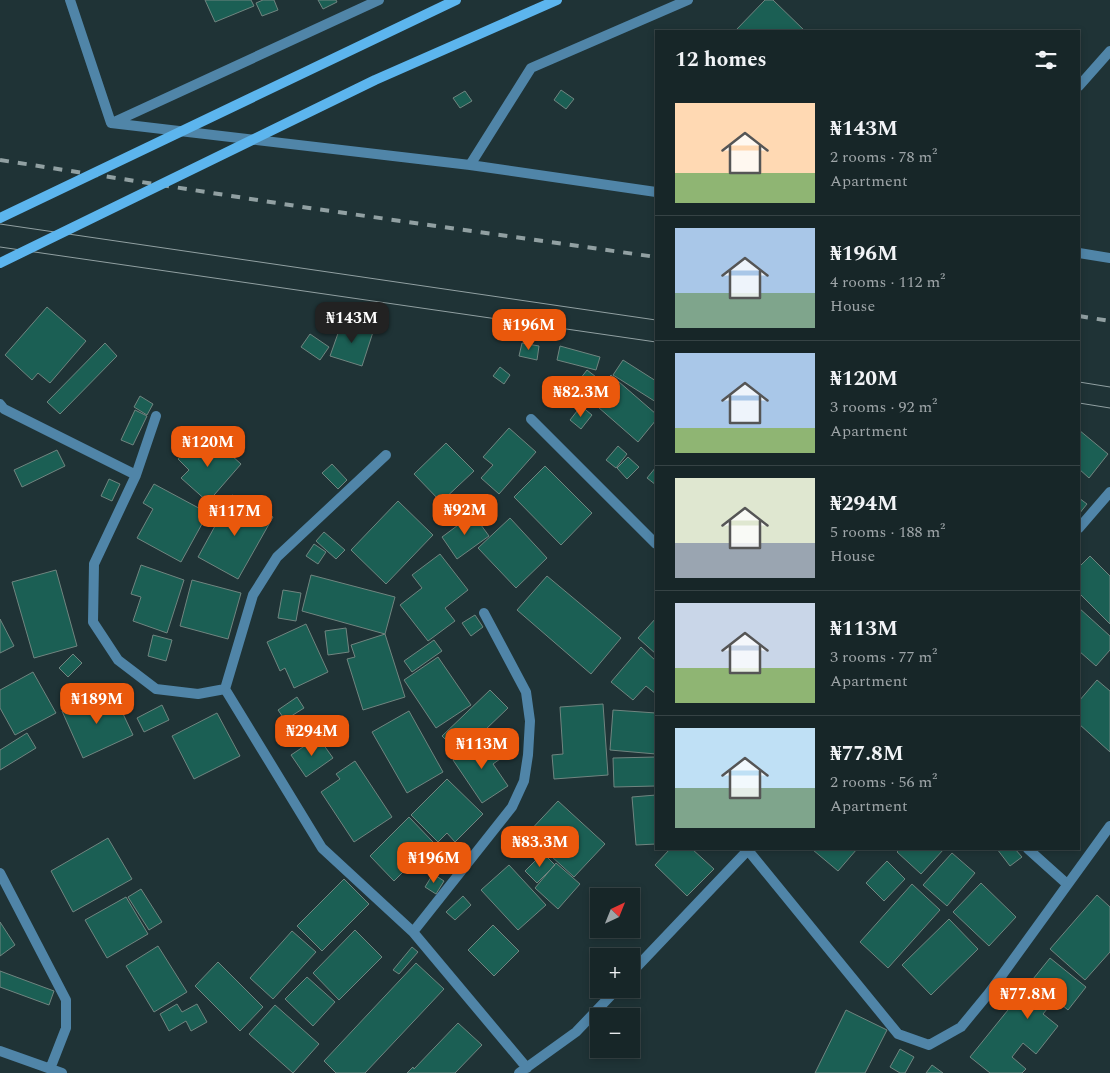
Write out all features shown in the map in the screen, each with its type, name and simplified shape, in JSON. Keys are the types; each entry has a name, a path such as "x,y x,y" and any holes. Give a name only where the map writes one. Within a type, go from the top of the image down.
{"main road":[{"path":"0,218 456,0"},
{"path":"0,264 375,80 557,0"}],"street":[{"path":"70,0 112,123"},
{"path":"112,123 379,0"},
{"path":"470,165 531,68 688,0"},
{"path":"1080,85 1110,51"},
{"path":"112,123 470,165 655,192"},
{"path":"1080,254 1110,258"},
{"path":"0,404 4,409 136,475"},
{"path":"156,416 136,475 94,564 93,622 118,660 156,689 198,694 225,689"},
{"path":"531,418 655,543"},
{"path":"386,455 277,557 253,595 225,689 322,848 413,932 523,1070 576,1032 608,998"},
{"path":"1080,527 1110,492"},
{"path":"413,932 512,807 524,781 530,721 526,692 484,613"},
{"path":"749,850 898,1034 929,1045 961,1027 989,993 1110,826"},
{"path":"640,963 747,850"},
{"path":"1029,850 1067,884"},
{"path":"0,873 66,1000 66,1028 50,1069"},
{"path":"0,1051 62,1073"}],"building":[{"path":"205,0 251,0 254,6 215,22"},
{"path":"263,0 274,0 278,10 262,16 256,3"},
{"path":"318,0 336,0 337,2 323,9"},
{"path":"765,0 773,0 804,30 736,30"},
{"path":"561,90 574,99 566,109 554,100"},
{"path":"465,91 472,101 460,108 453,98"},
{"path":"47,307 86,341 50,383 38,373 32,380 5,355"},
{"path":"342,322 373,332 362,366 330,356"},
{"path":"310,334 329,347 320,360 301,347"},
{"path":"105,343 117,356 60,414 47,402"},
{"path":"522,343 539,346 537,360 519,356"},
{"path":"560,346 600,357 596,370 557,360"},
{"path":"623,360 655,380 655,401 613,375"},
{"path":"500,367 510,375 504,384 493,376"},
{"path":"587,370 600,380 577,410 564,400"},
{"path":"611,375 655,413 655,421 638,442 590,400"},
{"path":"140,396 153,404 147,415 134,407"},
{"path":"581,406 592,415 581,429 570,420"},
{"path":"135,410 147,416 133,445 121,440"},
{"path":"509,428 536,452 499,494 481,478 493,465 483,457"},
{"path":"1080,431 1108,454 1089,478 1080,470"},
{"path":"211,437 241,464 208,502 181,478 189,470 178,459 191,444 199,451"},
{"path":"446,443 474,471 441,502 414,474"},
{"path":"618,446 627,454 616,468 606,460"},
{"path":"57,450 65,466 22,487 14,470"},
{"path":"628,457 639,467 627,479 617,468"},
{"path":"332,464 347,480 338,489 322,473"},
{"path":"545,466 592,513 561,545 514,497"},
{"path":"655,468 655,484 647,478"},
{"path":"109,479 120,484 112,501 101,496"},
{"path":"154,484 208,513 181,562 137,538 153,509 143,503"},
{"path":"232,495 273,517 238,579 198,557"},
{"path":"1080,499 1087,504 1080,513"},
{"path":"398,501 433,535 386,584 351,550"},
{"path":"473,514 489,536 457,559 442,537"},
{"path":"510,518 547,558 516,588 478,548"},
{"path":"324,532 345,550 336,559 316,541"},
{"path":"314,544 326,552 318,564 306,556"},
{"path":"440,554 468,590 445,608 455,621 428,641 400,605 422,588 412,575"},
{"path":"1090,556 1110,576 1110,624 1080,594 1080,566"},
{"path":"141,565 184,580 167,633 133,621 141,597 131,594"},
{"path":"56,570 77,646 34,658 12,582"},
{"path":"311,575 395,597 385,634 302,611"},
{"path":"547,576 621,638 591,674 517,610"},
{"path":"192,580 241,593 228,639 180,626"},
{"path":"283,590 301,593 296,621 278,618"},
{"path":"1080,609 1110,636 1110,650 1096,666 1080,652"},
{"path":"475,615 483,627 471,636 462,623"},
{"path":"0,619 14,646 0,653"},
{"path":"655,619 655,653 638,638"},
{"path":"306,624 328,672 294,688 285,668 280,671 267,642"},
{"path":"346,628 349,652 328,655 325,631"},
{"path":"385,634 405,697 363,710 347,659 355,657 351,645"},
{"path":"153,635 172,640 166,661 148,656"},
{"path":"434,640 442,651 412,672 404,661"},
{"path":"641,647 655,660 655,693 646,686 633,700 611,682"},
{"path":"73,654 82,663 68,677 59,668"},
{"path":"438,657 471,705 436,728 404,680"},
{"path":"33,672 56,713 15,735 0,708 0,690"},
{"path":"1097,680 1110,691 1110,752 1080,725 1080,700"},
{"path":"490,690 508,708 460,754 442,736"},
{"path":"99,694 105,706 117,701 133,735 83,758 62,711"},
{"path":"297,697 304,708 285,720 278,710"},
{"path":"603,704 608,775 554,779 552,755 563,754 560,707"},
{"path":"162,705 169,720 144,732 137,718"},
{"path":"613,710 655,713 655,754 610,750"},
{"path":"409,711 443,772 407,793 372,732"},
{"path":"217,713 240,756 194,779 172,736"},
{"path":"27,733 36,748 0,770 0,750"},
{"path":"318,737 333,758 306,777 291,755"},
{"path":"486,738 500,759 493,764 508,786 482,803 453,760"},
{"path":"655,757 655,786 614,787 613,758"},
{"path":"355,761 392,817 354,842 321,792 340,779 336,774"},
{"path":"447,779 483,814 455,842 447,833 438,842 411,815"},
{"path":"655,795 655,844 636,845 632,797"},
{"path":"558,801 605,844 574,877 527,834"},
{"path":"409,817 433,842 394,881 370,856"},
{"path":"108,838 132,879 73,912 51,871"},
{"path":"669,850 693,850 714,869 687,896 655,865"},
{"path":"813,850 856,850 838,871"},
{"path":"899,850 943,850 921,874 897,852"},
{"path":"998,850 1016,850 1022,857 1010,866"},
{"path":"543,853 555,865 537,883 525,871"},
{"path":"952,853 975,873 947,906 923,885"},
{"path":"887,861 905,879 884,901 866,883"},
{"path":"556,863 580,884 558,909 535,888"},
{"path":"509,865 546,905 518,930 481,890"},
{"path":"433,874 444,881 436,894 425,887"},
{"path":"344,879 369,904 322,951 297,926"},
{"path":"981,883 1016,917 989,946 953,912"},
{"path":"912,884 940,910 888,968 860,942"},
{"path":"141,889 162,922 149,930 128,897"},
{"path":"1097,895 1110,907 1110,952 1085,980 1050,949"},
{"path":"463,896 471,905 455,920 446,912"},
{"path":"126,897 148,934 107,958 85,920"},
{"path":"949,919 978,949 931,995 902,965"},
{"path":"0,922 15,945 0,956"},
{"path":"493,925 519,951 494,976 468,950"},
{"path":"355,930 382,957 339,1000 313,973"},
{"path":"292,931 316,952 273,999 250,978"},
{"path":"158,946 187,992 154,1012 126,966"},
{"path":"412,947 418,952 399,974 393,970"},
{"path":"1050,958 1086,987 1068,1010 1055,999 1043,1014 1058,1026 1036,1054 1023,1043 1012,1057 1026,1069 1022,1073 990,1073 970,1057"},
{"path":"218,962 263,1007 240,1031 195,986"},
{"path":"416,963 444,989 365,1073 336,1073 324,1061"},
{"path":"0,971 54,991 49,1005 0,987"},
{"path":"307,977 335,1002 313,1026 285,999"},
{"path":"177,1004 182,1012 197,1004 207,1022 191,1031 186,1021 169,1031 160,1014"},
{"path":"275,1005 319,1044 293,1073 249,1034"},
{"path":"846,1010 887,1030 865,1073 815,1073"},
{"path":"458,1023 482,1045 455,1073 407,1073 413,1067 414,1069"},
{"path":"900,1049 914,1057 905,1073 900,1073 890,1067"},
{"path":"932,1065 943,1073 926,1073"}],"tram line":[{"path":"0,224 655,320"},
{"path":"0,247 655,342"},
{"path":"1080,382 1110,387"},
{"path":"1080,403 1110,408"}],"railway":[{"path":"0,160 309,208 655,257"},
{"path":"1080,316 1110,321"}]}
